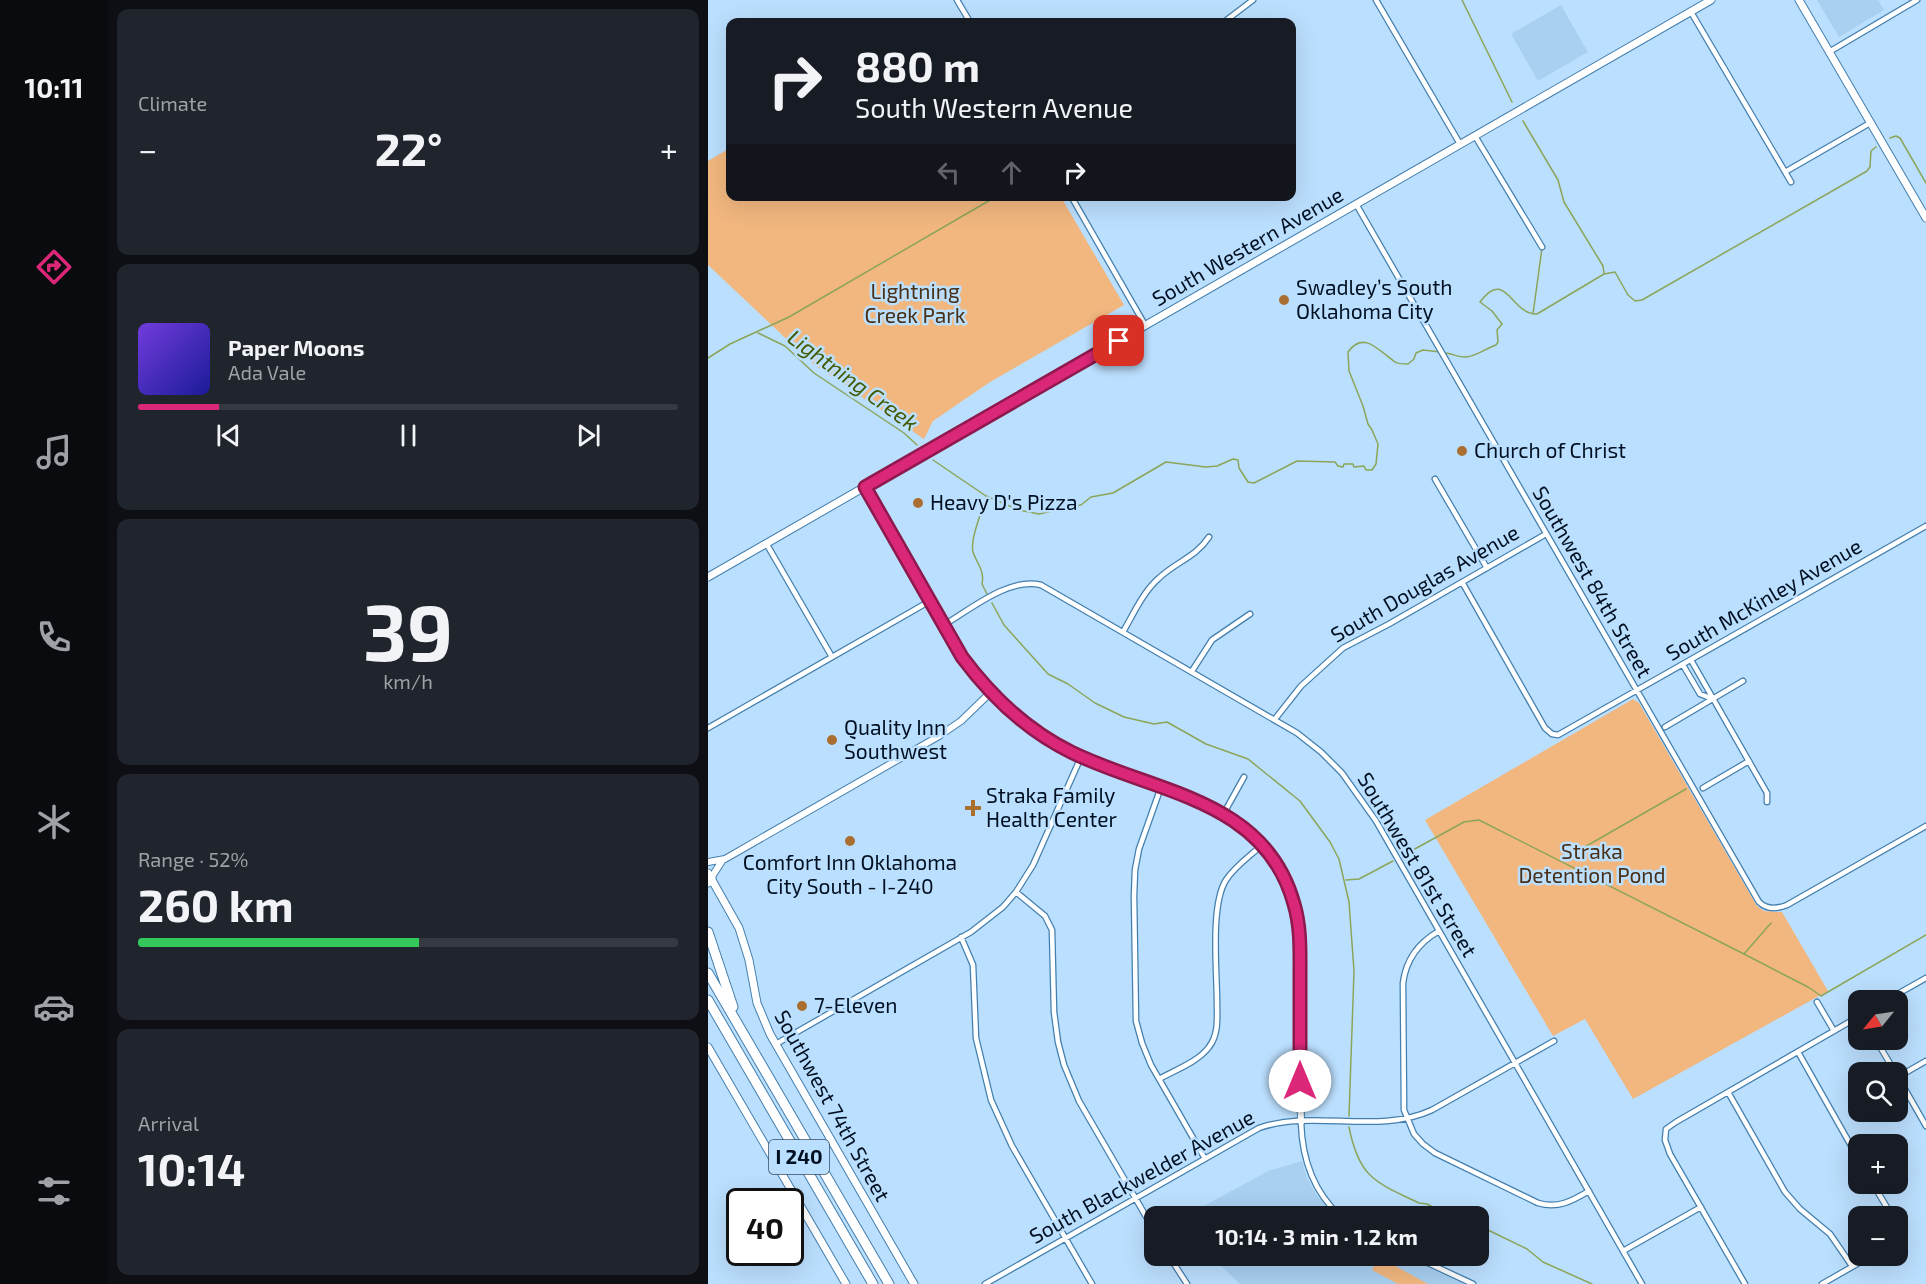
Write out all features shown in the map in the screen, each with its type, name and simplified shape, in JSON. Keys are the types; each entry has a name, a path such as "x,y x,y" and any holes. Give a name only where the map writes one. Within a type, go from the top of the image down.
{"highway":[{"path":"708,932 739,1027"},
{"name":"I 240","path":"708,973 889,1284"},
{"name":"I 240","path":"708,1000 873,1284"}],"main road":[{"name":"South Western Avenue","path":"708,577 1711,0"},
{"path":"1799,0 1926,218"},
{"name":"Southwest 74th Street","path":"709,878 739,928 749,960 757,1003 776,1044 915,1284"},
{"path":"708,1047 846,1284"}],"street":[{"path":"957,0 968,18"},
{"path":"1229,18 1253,0"},
{"path":"1376,0 1460,144"},
{"path":"1829,52 1917,0"},
{"path":"1691,12 1791,182"},
{"path":"1785,172 1870,123"},
{"path":"1475,136 1542,247"},
{"path":"1074,201 1145,326"},
{"name":"Southwest 84th Street","path":"1356,204 1636,692 1762,905 1770,908 1787,905 1926,826"},
{"path":"1435,478 1487,568"},
{"path":"865,487 962,657 991,692 1029,727 1058,746 1224,813 1245,828 1262,845 1284,875 1298,923 1300,1122 1304,1153 1311,1176 1320,1194 1331,1206"},
{"name":"South McKinley Avenue","path":"1462,582 1545,728 1555,735 1564,733 1926,526"},
{"name":"South Douglas Avenue","path":"1275,719 1301,686 1338,651 1546,534"},
{"path":"1123,632 1155,582 1172,567 1200,550 1209,537"},
{"path":"766,543 832,657"},
{"name":"Southwest 81st Street","path":"944,625 1015,584 1030,583 1048,589 1275,719 1320,752 1351,784 1376,821 1642,1284"},
{"path":"708,728 930,601"},
{"path":"1192,671 1212,640 1250,614"},
{"path":"1691,660 1767,793 1767,801"},
{"path":"1683,665 1700,694 1713,699"},
{"path":"1665,727 1743,681"},
{"path":"709,878 722,861 954,727 991,692"},
{"path":"776,1044 961,937 994,915 1016,892 1033,865 1081,757"},
{"path":"1702,788 1749,761"},
{"path":"1224,813 1244,777"},
{"path":"1161,787 1139,849 1134,883 1136,1021 1146,1054 1204,1157"},
{"path":"1159,1079 1200,1056 1213,1040 1217,1022 1216,912 1219,893 1231,874 1262,845"},
{"path":"708,862 722,861"},
{"path":"1016,892 1042,912 1051,926 1054,949 1054,1012 1064,1065 1079,1101 1144,1213"},
{"path":"1439,931 1416,949 1408,961 1404,975 1403,1095 1407,1119 1414,1134 1428,1149 1538,1203 1556,1206 1589,1191"},
{"path":"961,937 973,965 976,1038 991,1100 1012,1146 1092,1284"},
{"path":"1905,990 1926,978"},
{"path":"1817,1002 1834,1031"},
{"path":"1745,1284 1670,1154 1665,1133 1676,1122 1848,1023"},
{"name":"South Blackwelder Avenue","path":"985,1284 1258,1128 1282,1122 1407,1119 1432,1110 1554,1041"},
{"path":"1798,1052 1848,1140"},
{"path":"1908,1071 1926,1061"},
{"path":"1728,1092 1785,1192 1800,1209 1830,1234 1848,1260"},
{"path":"1908,1094 1926,1126"},
{"path":"1623,1251 1701,1207"},
{"path":"1175,1266 1187,1284"},
{"path":"1434,1266 1473,1284"},
{"path":"1822,1284 1852,1266"}],"shaded area":[{"path":"1817,0 1878,0 1884,10 1839,37"},
{"path":"1561,5 1588,52 1538,81 1511,34"},
{"path":"1302,1161 1307,1178 1326,1206 1204,1206 1268,1171"},
{"path":"1425,1266 1464,1284 1240,1284 1222,1267"}],"green space":[{"name":"Lightning Creek Park","path":"726,150 726,201 1063,201 1124,305 990,382 933,421 924,439 813,364 708,265 708,161"},
{"name":"Straka Detention Pond","path":"1633,699 1639,703 1757,906 1764,911 1782,912 1828,991 1633,1099 1585,1019 1553,1036 1425,820"},
{"path":"1374,1266 1395,1266 1428,1284 1398,1284 1372,1270"}],"waterway":[{"name":"Lightning Creek","path":"1462,0 1512,102"},
{"name":"Lightning Creek","path":"1523,121 1558,180 1564,202 1603,266 1604,273"},
{"path":"1890,138 1896,136 1900,138 1926,183"},
{"path":"1445,353 1468,357 1496,345 1497,330 1502,324 1492,311 1480,302 1496,289 1503,291 1521,308 1537,314 1604,274 1615,272 1628,295 1635,301 1642,300 1867,171 1870,167 1871,151 1876,147"},
{"path":"708,358 730,344 789,317 988,201"},
{"path":"1533,314 1542,248"},
{"name":"Lightning Creek","path":"758,333 785,346 814,373 904,433 917,445"},
{"name":"Lightning Creek","path":"933,460 986,496 1019,510 1039,514 1081,505 1091,497 1113,493 1166,462 1206,467 1217,466 1233,459 1238,460 1239,468 1248,482 1254,483 1297,461 1335,462 1338,466 1343,467 1344,464 1353,464 1354,467 1364,466 1366,470 1372,470 1376,464 1378,444 1368,424 1349,371 1348,352 1354,346 1366,343 1401,364 1408,364 1414,359 1416,353 1423,350 1440,352"},
{"path":"986,497 975,533 973,552 982,571 982,584 987,594"},
{"path":"992,603 1004,625 1048,674 1068,684 1095,703 1124,717 1154,724 1167,722 1206,744 1248,759 1300,801 1330,842 1339,859 1349,902 1354,971 1349,1116"},
{"path":"1562,860 1686,789"},
{"path":"1402,856 1464,822 1479,820 1744,954 1821,996 1926,935"},
{"path":"1346,880 1359,879 1393,861"},
{"path":"1744,954 1771,923"},
{"path":"1349,1127 1358,1157 1371,1176 1391,1189 1419,1203 1431,1206"},
{"path":"1489,1230 1527,1249 1543,1262 1592,1284"}],"place":[{"name":"Swadley’s South Oklahoma City","path":"1284,300"},
{"name":"Church of Christ","path":"1462,451"},
{"name":"Heavy D's Pizza","path":"918,503"},
{"name":"Quality Inn Southwest","path":"832,740"},
{"name":"Straka Family Health Center","path":"973,808"},
{"name":"Comfort Inn Oklahoma City South - I-240","path":"850,841"},
{"name":"7-Eleven","path":"802,1006"}],"route":[{"path":"1119,341 865,487 962,657 998,700 1014,715 1047,739 1070,752 1224,813 1254,836 1270,854 1289,887 1295,905 1300,938 1300,1081"}]}
